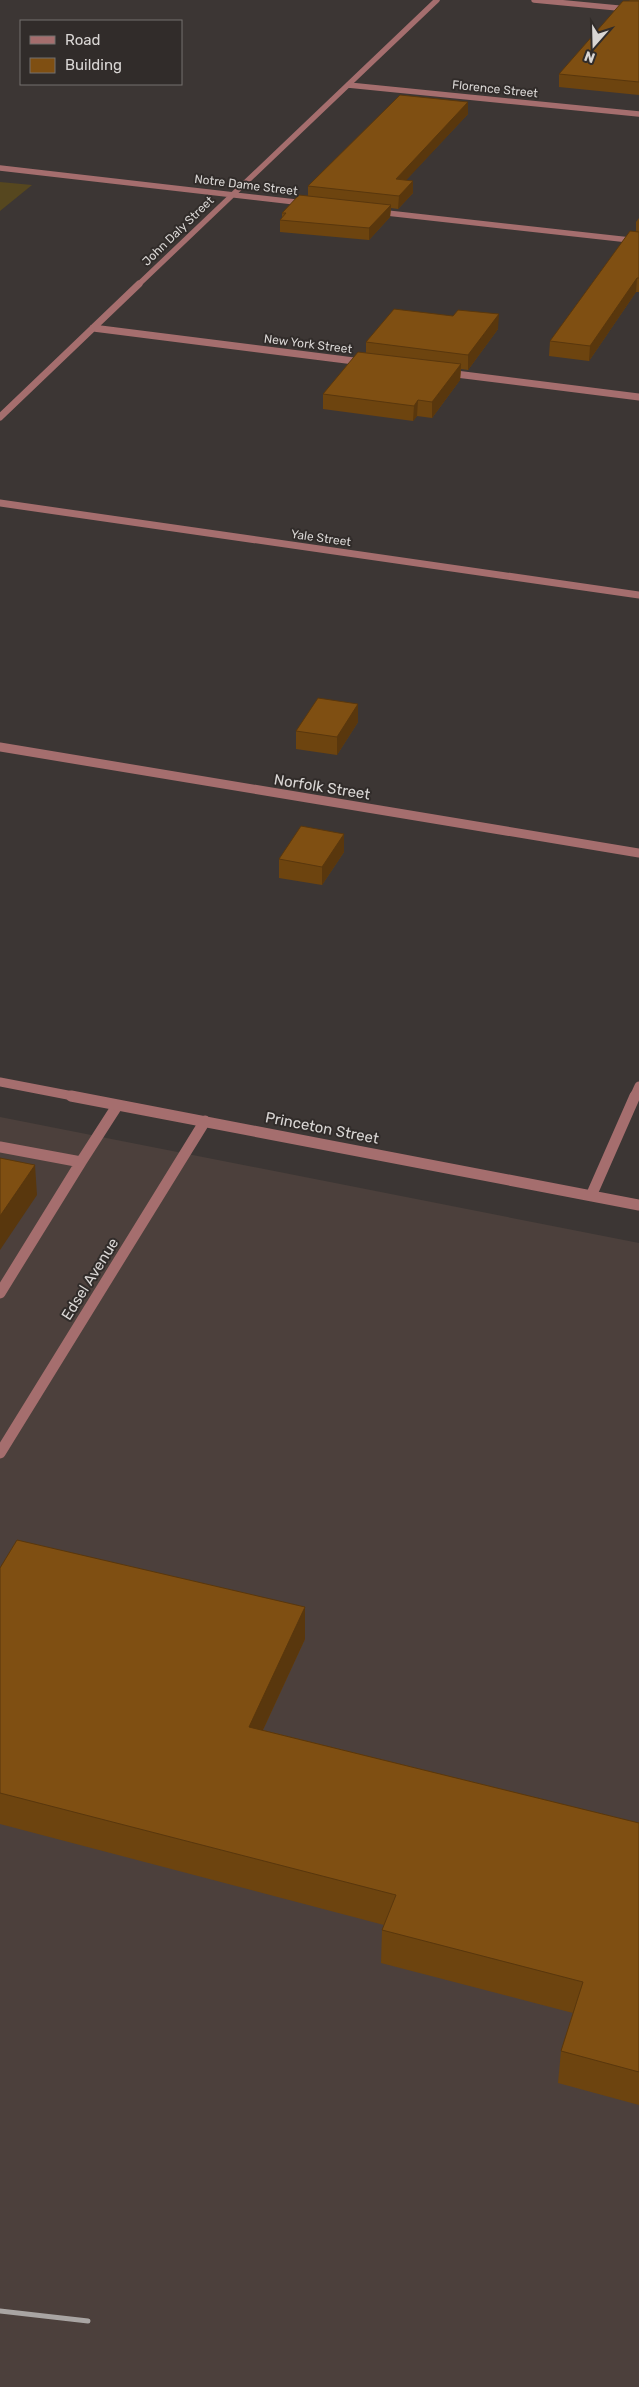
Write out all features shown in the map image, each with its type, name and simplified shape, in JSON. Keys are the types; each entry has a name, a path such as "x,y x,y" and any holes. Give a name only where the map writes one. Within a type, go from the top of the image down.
{"street":[{"name":"John Daly Street","path":"0,416 437,0"},
{"path":"534,0 639,10"},
{"name":"Florence Street","path":"348,85 639,114"},
{"name":"Notre Dame Street","path":"0,168 309,204"},
{"path":"368,210 639,241"},
{"name":"New York Street","path":"93,328 366,363"},
{"path":"444,372 639,397"},
{"name":"Yale Street","path":"0,503 639,594"},
{"name":"Norfolk Street","path":"0,747 639,853"},
{"name":"Princeton Street","path":"0,1082 639,1205"},
{"path":"591,1196 639,1086"},
{"path":"0,1293 117,1106"},
{"name":"Edsel Avenue","path":"0,1453 205,1121"},
{"path":"0,1147 81,1162"}],"shaded area":[{"path":"0,182 32,185 0,211"},
{"path":"0,1117 639,1243 639,2387 0,2387"}],"building":[{"path":"623,1 639,1 639,82 559,74"},
{"path":"400,95 468,102 396,179 413,181 399,196 308,186"},
{"path":"299,195 391,205 369,228 280,220 286,213 282,213"},
{"path":"630,231 639,232 639,278 637,278 590,346 550,341"},
{"path":"394,309 453,316 458,310 499,314 468,355 366,342"},
{"path":"358,352 461,364 432,402 418,400 414,406 323,394"},
{"path":"318,698 358,704 337,737 296,731"},
{"path":"301,826 344,834 322,867 279,859"},
{"path":"0,1158 35,1165 0,1216"},
{"path":"17,1540 305,1607 249,1727 639,1823 639,2072 561,2051 583,1982 382,1930 396,1895 0,1793 0,1568"}],"railway":[{"path":"0,2311 88,2321"}]}
